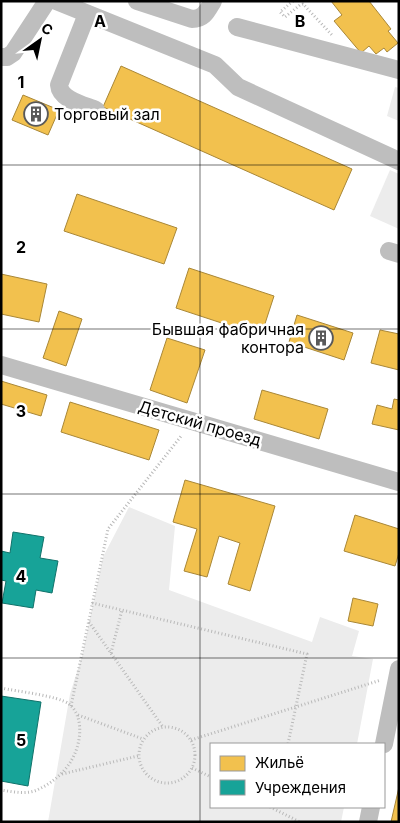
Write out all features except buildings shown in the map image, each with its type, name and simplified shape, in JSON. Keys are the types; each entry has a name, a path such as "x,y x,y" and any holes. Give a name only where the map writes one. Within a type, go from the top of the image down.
{"street":[{"path":"1,57 7,57 12,53 47,1"},
{"path":"56,1 215,64 238,87 399,161"},
{"path":"137,1 192,20 200,19 213,1"},
{"path":"87,14 59,85 59,90 64,96 96,110"},
{"path":"237,27 399,70"},
{"name":"Детский проезд","path":"1,365 399,482"},
{"path":"384,743 398,672"},
{"path":"368,822 371,808"}],"path":[{"path":"293,1 280,12 285,17 300,4 307,5 341,45 339,54"},
{"path":"71,706 108,529 194,421"},
{"path":"92,603 307,654 288,743"},
{"path":"111,653 122,610"},
{"path":"88,621 163,728"},
{"path":"191,740 398,672"},
{"path":"1,688 68,703 78,714 143,739"},
{"path":"62,774 72,760 78,742 80,724 78,714"},
{"path":"163,728 176,728 184,733 191,740 194,749 195,758 192,768 179,781 170,784 160,783 145,773 140,765 138,756 139,747 143,739 150,732 163,728"},
{"path":"1,790 23,793 38,790 62,774 138,756"},
{"path":"192,768 210,777"},
{"path":"274,808 300,822"}],"shaded area":[{"path":"395,87 399,88 399,121 387,116"},
{"path":"390,170 399,174 399,229 370,216"},
{"path":"129,507 175,526 169,590 312,642 320,617 359,631 352,656 373,659 357,743 210,743 210,808 344,808 341,822 48,822 70,694 82,656 103,557"}],"place":[{"name":"Торговый зал","path":"36,114"},
{"name":"Бывшая фабричная контора","path":"321,338"}]}
